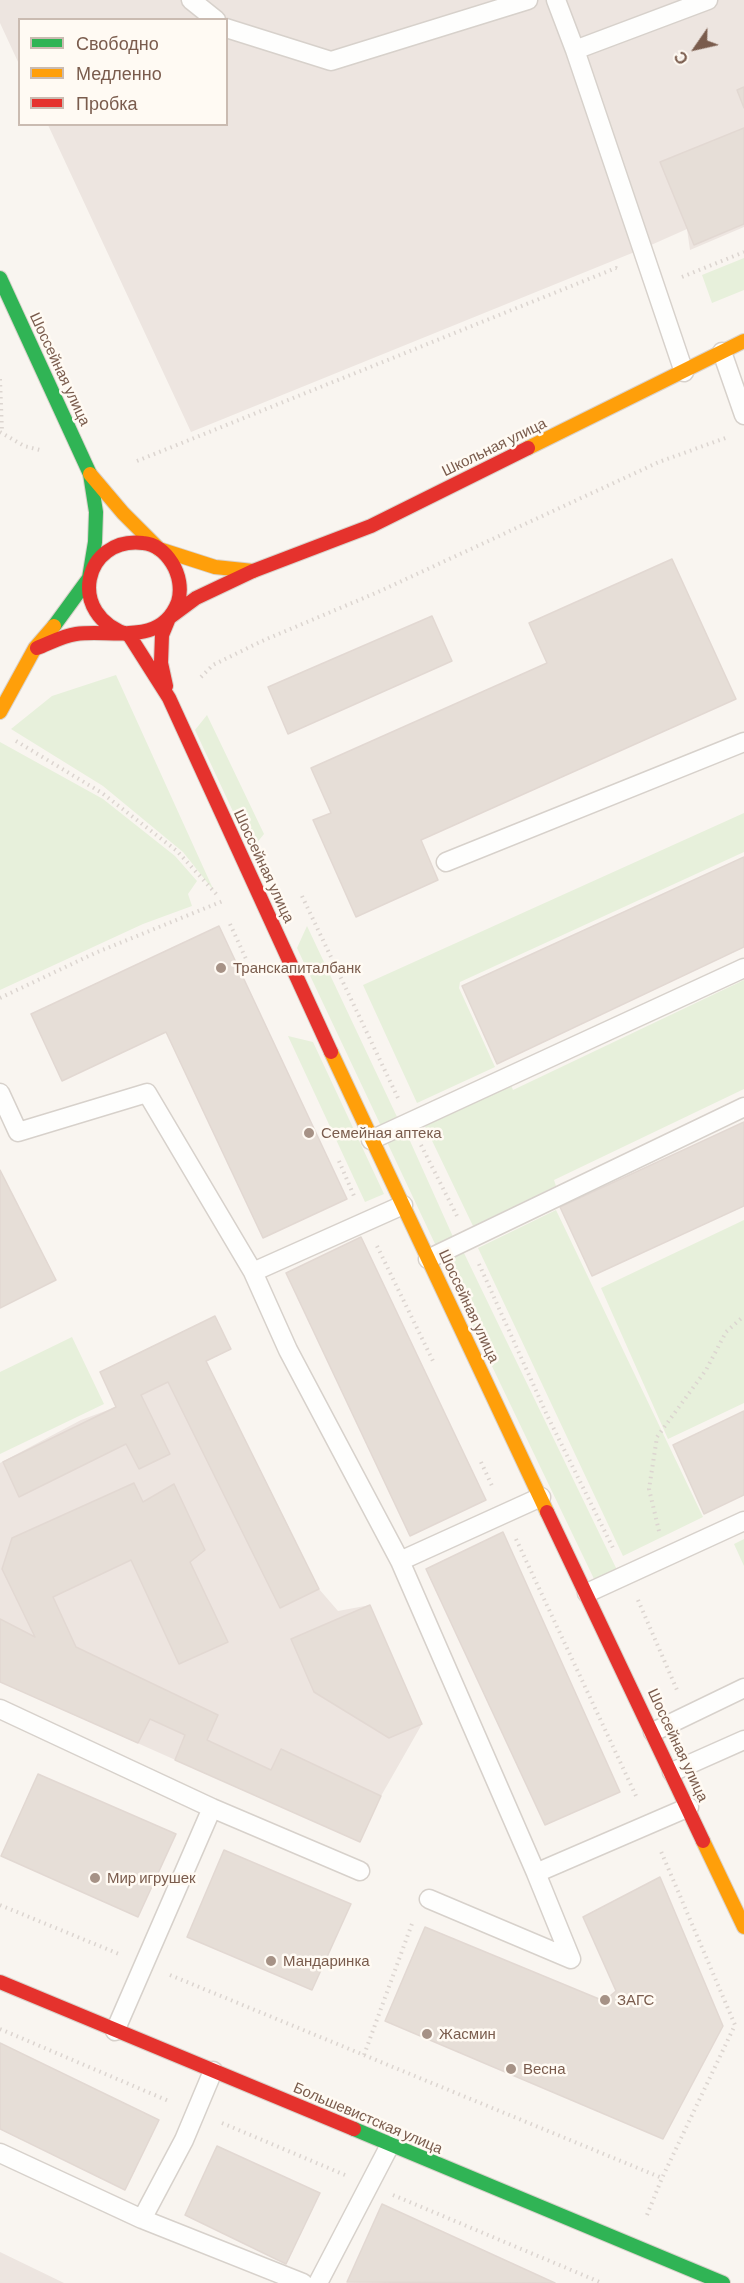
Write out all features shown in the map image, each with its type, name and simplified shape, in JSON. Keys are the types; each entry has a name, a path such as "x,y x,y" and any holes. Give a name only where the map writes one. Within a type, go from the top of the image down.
{"street":[{"name":"Шоссейная улица","path":"0,278 90,474"},
{"name":"Школьная улица","path":"170,618 196,598 253,571 372,526 744,341"},
{"path":"90,474 123,513 171,559 178,573 180,589 177,604 162,635 161,663 169,698"},
{"path":"90,474 96,512 95,542 88,596 93,610 102,621 114,630 129,635 169,698"},
{"path":"0,712 35,648 59,621 89,578 92,567 101,555 113,546 129,542 144,543 215,567 253,571"},
{"path":"35,648 74,634 100,631 129,635 144,633 157,628 170,618"},
{"name":"Шоссейная улица","path":"169,698 371,1140 744,1927"},
{"name":"Большевистская улица","path":"0,1983 723,2283"}],"lane":[{"path":"191,0 214,18"},
{"path":"228,29 331,61 528,0"},
{"path":"556,0 684,372"},
{"path":"575,50 708,0"},
{"path":"722,352 744,415"},
{"path":"446,862 744,742"},
{"path":"371,1140 744,968"},
{"path":"0,1093 18,1132 147,1094 253,1272 288,1350 400,1561 572,1959 429,1899"},
{"path":"428,1258 744,1107"},
{"path":"253,1272 403,1205"},
{"path":"400,1561 541,1497"},
{"path":"587,1593 744,1521"},
{"path":"653,1731 744,1688"},
{"path":"0,1709 213,1808 360,1872"},
{"path":"672,1772 744,1740"},
{"path":"536,1873 689,1807"},
{"path":"115,2031 213,1808"},
{"path":"142,2219 184,2140 213,2071"},
{"path":"318,2283 390,2145"},
{"path":"0,2153 142,2219 303,2283"}],"path":[{"path":"137,461 616,268 655,288 744,252"},
{"path":"0,379 1,432 24,446 44,450"},
{"path":"198,679 213,665 262,641 378,592 659,462 733,435"},
{"path":"13,740 102,793 177,851 223,901 226,911"},
{"path":"0,998 94,952 223,901"},
{"path":"229,920 251,970"},
{"path":"334,1152 437,1369"},
{"path":"666,1558 649,1489 657,1437 706,1370 726,1332 744,1316"},
{"path":"477,1453 649,1824 735,2025 662,2178 635,2246"},
{"path":"364,2055 414,1918 429,1899"},
{"path":"0,1905 662,2178"},
{"path":"0,2030 602,2283"}],"shaded area":[{"path":"0,0 744,0 744,227 690,250 687,229 191,432 48,126 228,126 228,18 18,18 18,62 0,23"},
{"path":"215,1316 231,1349 206,1362 319,1589 338,1611 370,1605 422,1724 381,1796 360,1842 0,1682 0,1463 81,1420 116,1407 100,1372"},
{"path":"0,2252 64,2283 0,2283"}],"green space":[{"path":"744,258 744,290 712,303 702,275"},
{"path":"116,675 214,891 183,852 103,786 11,729 52,696"},
{"path":"207,715 264,834 251,850 195,730"},
{"path":"0,742 103,799 175,856 197,881 188,894 192,906 143,924 0,990"},
{"path":"744,813 744,852 460,982 459,988 495,1067 417,1103 363,985"},
{"path":"307,926 398,1119 381,1126 297,948"},
{"path":"744,980 744,1089 554,1180 556,1186 473,1226 425,1126 511,1085 513,1090"},
{"path":"288,1036 313,1042 384,1194 365,1202"},
{"path":"406,1132 454,1239 436,1246 386,1140"},
{"path":"556,1210 703,1517 623,1556 478,1248"},
{"path":"744,1220 744,1403 668,1439 601,1288"},
{"path":"463,1251 617,1570 595,1581 442,1262"},
{"path":"72,1337 104,1404 0,1454 0,1372"},
{"path":"744,1539 744,1566 734,1544"}],"building":[{"path":"744,87 744,108 737,90"},
{"path":"744,128 744,224 694,245 660,162"},
{"path":"672,559 736,699 421,840 438,880 356,917 313,820 331,813 311,768 547,663 529,623"},
{"path":"432,616 452,661 288,734 268,687"},
{"path":"744,857 744,947 497,1064 462,986"},
{"path":"219,926 347,1199 263,1238 166,1032 62,1081 31,1014"},
{"path":"744,1122 744,1206 592,1276 560,1207"},
{"path":"0,1170 56,1280 0,1308"},
{"path":"361,1237 486,1500 410,1536 286,1273"},
{"path":"215,1316 231,1349 206,1361 319,1589 280,1608 168,1382 141,1395 170,1454 139,1469 126,1444 19,1497 3,1462 116,1407 100,1372"},
{"path":"744,1411 744,1495 704,1514 673,1445"},
{"path":"134,1483 143,1502 174,1484 205,1550 190,1562 228,1642 179,1664 131,1560 53,1597 76,1647 218,1715 207,1740 271,1770 281,1749 381,1796 360,1842 175,1760 185,1735 150,1719 138,1743 0,1682 0,1619 35,1637 2,1569 12,1538"},
{"path":"503,1532 620,1792 545,1825 426,1569"},
{"path":"370,1605 422,1724 389,1738 314,1692 291,1639"},
{"path":"38,1774 176,1834 138,1917 1,1856"},
{"path":"224,1850 351,1904 312,1990 187,1937"},
{"path":"660,1877 723,2026 663,2139 385,2021 425,1927 604,2001 616,1991 583,1917"},
{"path":"0,2043 159,2120 125,2190 0,2129"},
{"path":"217,2146 320,2193 286,2264 185,2215"},
{"path":"382,2204 555,2283 347,2282"}],"traffic: fast":[{"path":"0,278 90,474 96,512 95,542 89,578 54,626"},
{"path":"354,2129 723,2283"}],"traffic: slow":[{"path":"528,448 744,341"},
{"path":"90,474 123,513 159,549 215,567 253,571"},
{"path":"0,712 35,648 54,626"},
{"path":"331,1052 547,1512"},
{"path":"703,1841 744,1927"}],"traffic: jam":[{"path":"166,686 161,663 162,635 169,618 196,598 253,571 371,526 528,448"},
{"path":"37,648 76,634 119,634 134,633 147,631 160,625 170,616 178,602 180,587 178,577 166,555 156,547 143,543 123,544 107,552 96,564 90,579 90,595 96,611 109,625 129,635"},
{"path":"129,635 169,698 331,1052"},
{"path":"547,1512 703,1841"},
{"path":"0,1982 354,2129"}],"place":[{"name":"Транскапиталбанк","path":"221,968"},
{"name":"Семейная аптека","path":"309,1133"},
{"name":"Мир игрушек","path":"95,1878"},
{"name":"Мандаринка","path":"271,1961"},
{"name":"ЗАГС","path":"605,2000"},
{"name":"Жасмин","path":"427,2034"},
{"name":"Весна","path":"511,2069"}]}
